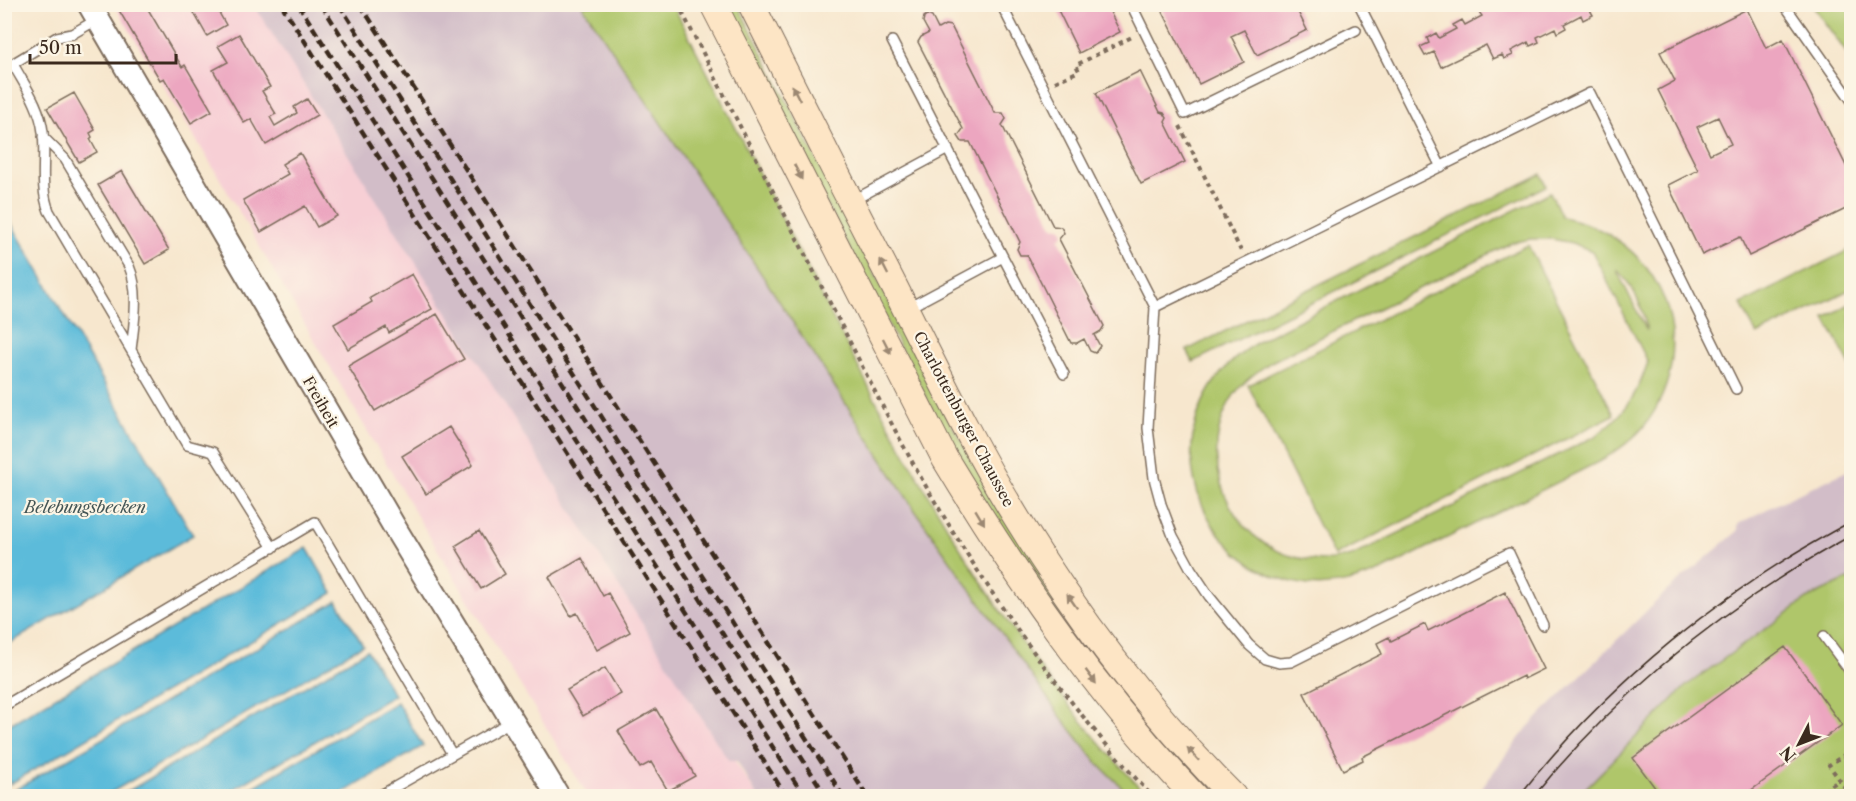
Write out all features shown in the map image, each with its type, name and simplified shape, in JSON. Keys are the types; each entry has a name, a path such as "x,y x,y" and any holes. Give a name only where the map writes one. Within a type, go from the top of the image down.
{"main road":[{"name":"Charlottenburger Chaussee","path":"713,4 945,459 986,527 1053,627 1099,688 1233,796"},
{"name":"Charlottenburger Chaussee","path":"750,4 973,442 1017,519 1106,650 1194,796"}],"street":[{"name":"Freiheit","path":"93,12 398,533 558,796"}],"lane":[{"path":"1001,4 1155,307 1148,428 1154,478 1173,536 1191,569 1232,626 1249,645 1265,658 1279,663 1291,662 1509,553 1544,625"},
{"path":"1131,4 1185,114 1356,30"},
{"path":"1359,4 1441,167"},
{"path":"1784,4 1851,101"},
{"path":"93,12 72,34 57,37 9,66 39,110 43,137 44,199 187,445 213,452 273,548"},
{"path":"892,41 1064,374"},
{"path":"1155,307 1590,93 1736,389"},
{"path":"43,137 65,159 132,272 135,297 131,350"},
{"path":"851,202 948,149"},
{"path":"905,309 1003,257"},
{"path":"4,706 315,522 452,754"},
{"path":"1824,636 1851,674"},
{"path":"379,796 513,721"}],"path":[{"path":"1044,88 1078,71 1076,65 1144,31"},
{"path":"1185,114 1180,128 1247,262"},
{"path":"1851,750 1829,765 1851,796"},
{"path":"1816,796 1839,780"}],"shaded area":[{"path":"114,5 255,5 757,796 588,796 420,521 217,174"},
{"path":"254,5 582,5 766,281 918,515 1061,717 1098,764 1131,796 757,796 737,761 729,761 719,746"},
{"path":"1851,469 1851,578 1807,599 1686,686 1581,796 1475,796 1528,727 1667,591 1738,531 1738,524"}],"green space":[{"path":"582,5 673,5 855,362 966,558 1007,621 1051,682 1097,740 1148,796 1131,796 1098,764 1061,717 918,515 766,281"},
{"path":"724,5 738,5 954,429 1149,721 1144,726 1083,651 968,479"},
{"path":"1812,5 1851,5 1851,59"},
{"path":"1541,174 1546,186 1193,362 1187,350"},
{"path":"1550,192 1562,217 1596,228 1625,246 1648,270 1664,298 1672,329 1672,361 1663,394 1645,425 1630,440 1602,460 1383,570 1347,582 1318,586 1273,575 1243,558 1219,533 1202,504 1193,472 1193,438 1202,405 1225,368 1259,341","holes":["1531,239 1552,239 1572,243 1592,251 1648,362 1639,386 1620,414 1592,438 1352,556 1317,561 1286,554 1263,543 1244,526 1230,506 1221,482 1217,457 1219,432 1227,407 1235,393 1271,362 1511,243","1616,269 1636,297 1647,331"]},
{"path":"1528,245 1614,415 1334,556 1248,385"},
{"path":"1851,249 1851,289 1757,335 1741,304"},
{"path":"1851,303 1851,367 1825,318"},
{"path":"1851,578 1851,796 1581,796 1586,788 1686,686 1807,599"}],"water":[{"name":"Belebungsbecken","path":"5,213 193,535 4,646"},
{"path":"307,548 333,593 10,784 5,774 5,727"},
{"path":"337,601 363,645 105,796 16,796 13,791"},
{"path":"367,650 394,695 222,796 120,796"},
{"path":"397,702 423,746 338,796 238,796"}],"building":[{"path":"121,4 145,4 182,67 185,65 212,111 191,123 164,78 160,80 117,7"},
{"path":"189,4 214,4 226,25 207,36"},
{"path":"1055,4 1106,4 1120,32 1079,53"},
{"path":"1159,4 1294,4 1307,30 1257,55 1244,30 1231,36 1244,62 1199,84"},
{"path":"1506,4 1602,4 1590,10 1593,15 1583,20 1581,15 1564,24 1566,28 1557,33 1555,28 1537,37 1539,42 1530,46 1528,42 1511,51 1513,55 1504,59 1502,55 1493,59 1486,45 1441,67 1434,52 1425,56 1420,47 1429,43 1427,38 1436,33 1439,38 1456,29 1453,25 1462,20 1465,25 1482,16 1479,12 1489,7 1492,11"},
{"path":"1747,9 1766,48 1783,39 1852,178 1852,206 1749,256 1740,237 1702,255 1668,185 1698,170 1658,90 1675,81 1660,52","holes":["1718,117 1731,144 1710,154 1697,127"]},
{"path":"927,15 932,17 938,29 945,25 951,26 995,113 1003,113 1006,119 1002,125 1053,226 1061,227 1064,233 1059,239 1104,326 1094,335 1100,346 1095,353 1090,351 1084,339 1071,343 1027,255 1020,255 1017,249 1020,242 970,142 962,142 958,136 963,129 918,42 921,37 929,33 923,22"},
{"path":"239,34 270,87 262,91 276,114 270,117 275,126 297,113 294,107 307,99 317,115 266,145 251,119 244,123 213,70 228,62 218,46"},
{"path":"1140,71 1160,112 1164,113 1167,118 1165,122 1185,162 1141,184 1096,93"},
{"path":"74,93 95,130 90,133 92,137 90,139 97,152 79,162 47,108"},
{"path":"300,153 337,216 317,227 305,206 261,232 243,200 288,174 282,164"},
{"path":"122,171 169,250 145,264 98,185"},
{"path":"412,274 432,309 389,333 386,327 348,349 334,324 372,302 370,298"},
{"path":"437,314 464,359 375,411 348,366"},
{"path":"449,427 473,465 426,494 402,456"},
{"path":"479,531 505,574 481,589 455,546"},
{"path":"582,558 603,596 608,593 630,632 597,650 577,613 571,616 549,577"},
{"path":"1505,592 1544,669 1524,679 1523,676 1362,757 1363,760 1343,770 1304,693 1382,654 1377,643 1389,637 1391,641 1425,624 1428,631"},
{"path":"1785,647 1842,725 1743,796 1661,796 1633,758"},
{"path":"605,668 621,694 583,716 567,690"},
{"path":"656,709 695,776 668,791 651,762 640,768 618,731"}],"tram line":[{"path":"1519,796 1591,715 1671,642 1758,577 1852,521"},
{"path":"1534,796 1604,719 1680,650 1763,589 1852,535"}],"railway":[{"path":"281,4 786,796"},
{"path":"298,4 804,796"},
{"path":"321,4 826,796"},
{"path":"339,4 843,796"},
{"path":"360,4 867,796"}]}
